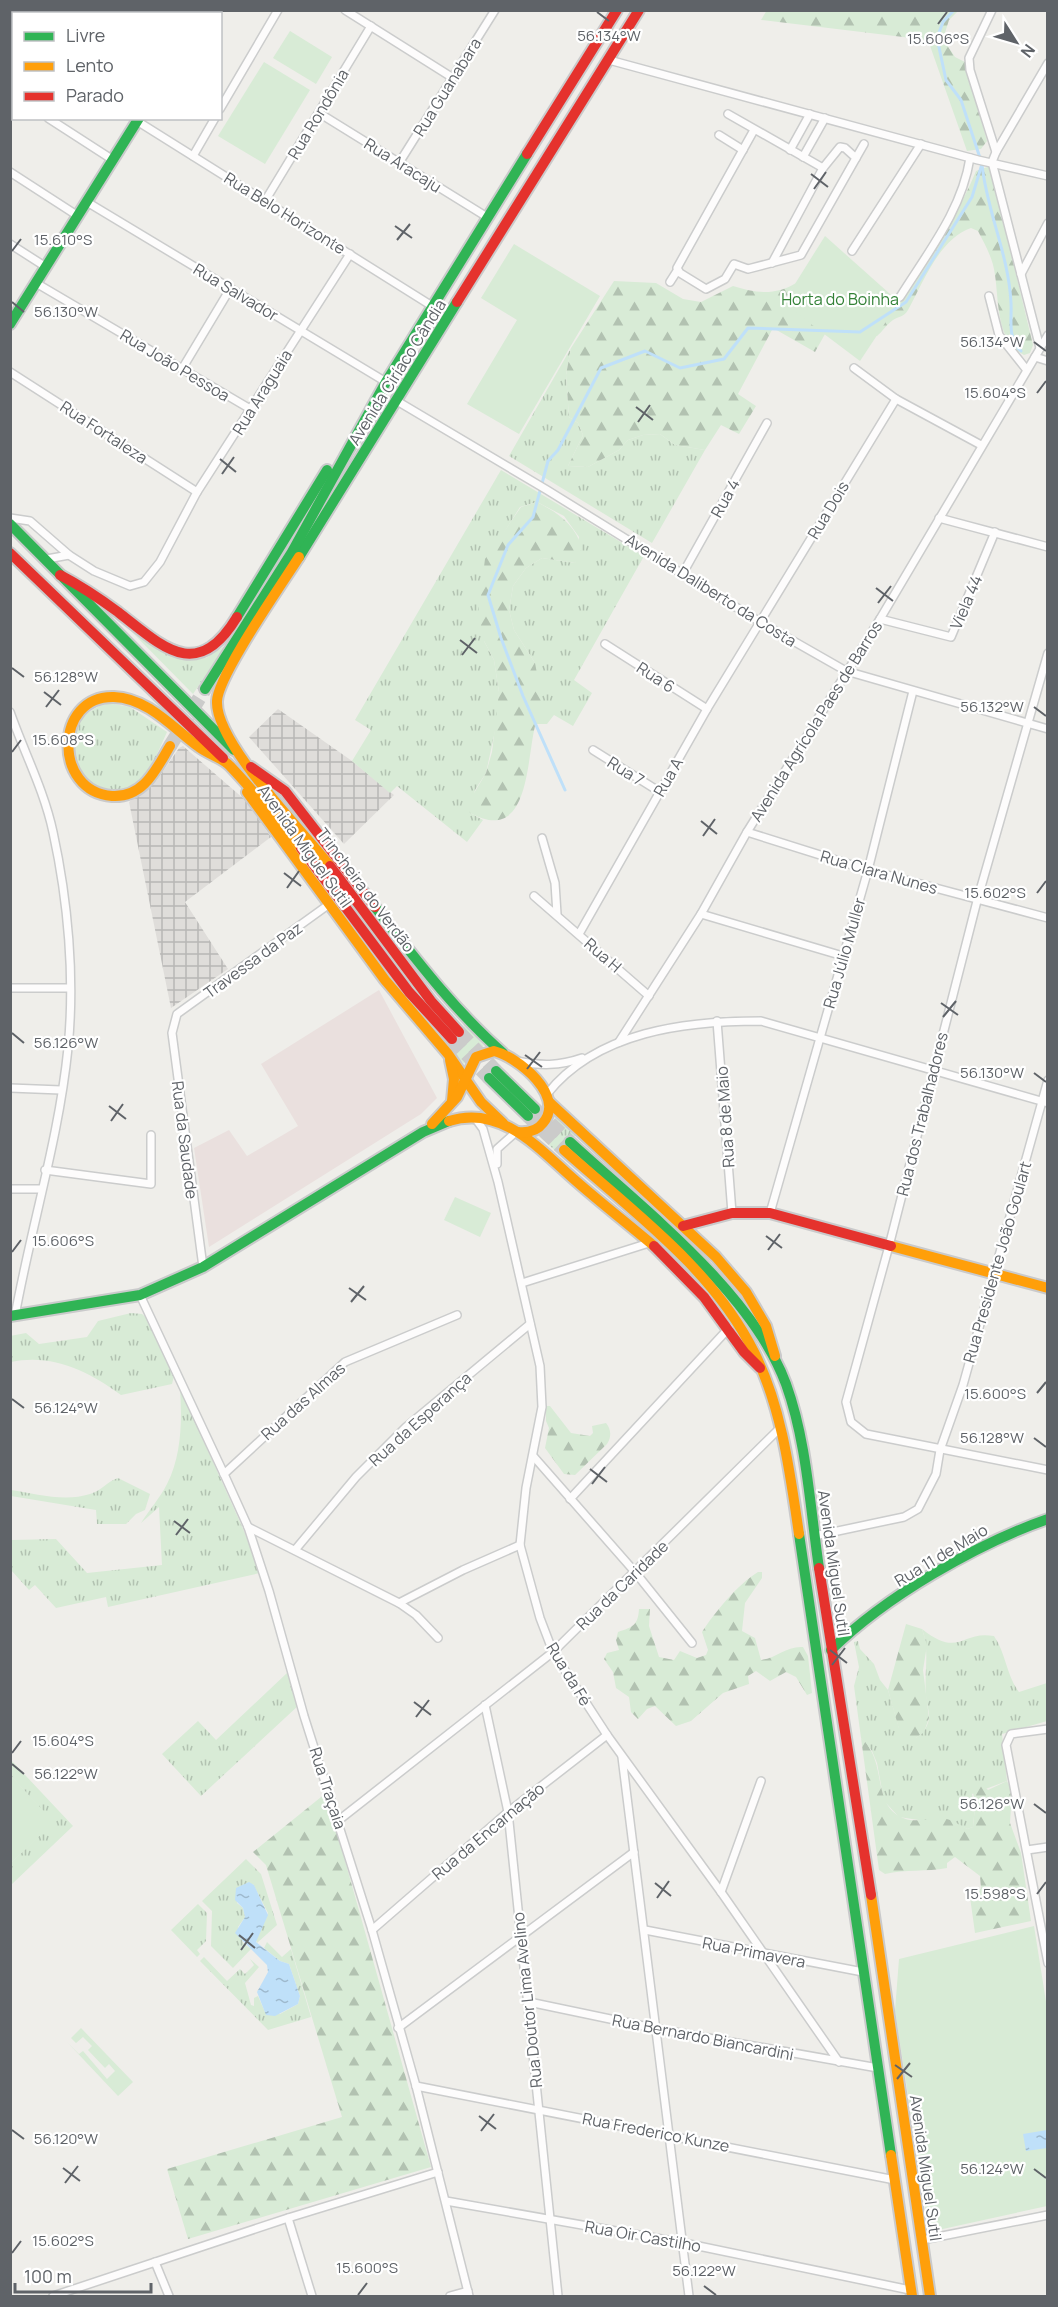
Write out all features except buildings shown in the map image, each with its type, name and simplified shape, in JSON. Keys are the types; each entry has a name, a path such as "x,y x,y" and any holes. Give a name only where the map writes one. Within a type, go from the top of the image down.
{"main road":[{"name":"Avenida Ciríaco Cândia","path":"239,755 218,711 217,701 224,680 639,10"},
{"name":"Avenida Ciríaco Cândia","path":"376,399 617,11"},
{"path":"11,324 138,120"},
{"path":"60,575 93,593 171,651 192,654 210,649 219,643 236,621 339,451 376,399"},
{"path":"205,689 292,552 376,399"},
{"name":"Avenida Miguel Sutil","path":"10,524 249,766 272,779 285,791 438,988 479,1032 503,1053"},
{"name":"Avenida Miguel Sutil","path":"10,553 240,775 257,808 328,905 385,980 448,1054 481,1102 506,1125"},
{"path":"170,746 144,786 121,795 99,793 89,788 74,773 66,751 69,730 74,718 84,707 93,701 117,697 140,704 210,754 228,763"},
{"name":"Trincheira do Verdão","path":"240,775 308,856 409,992 456,1035 312,843 249,766"},
{"path":"423,1132 450,1106 471,1064 478,1055 490,1051 503,1053 514,1060"},
{"path":"448,1054 454,1079 450,1106"},
{"name":"Avenida Miguel Sutil","path":"514,1060 575,1130 683,1226 739,1284 755,1306 772,1340 800,1436 828,1631 882,1962 930,2296"},
{"path":"493,1075 532,1113"},
{"path":"13,1316 140,1295 203,1267 423,1132 454,1118 475,1118 506,1125 516,1132 530,1133 538,1128 548,1114 548,1098"},
{"name":"Avenida Miguel Sutil","path":"516,1132 649,1243 700,1292 729,1328 748,1358 760,1368 781,1428 789,1467 911,2293"},
{"path":"760,1368 728,1307 702,1275 567,1146 707,1267 742,1309 775,1356"},
{"path":"683,1226 732,1213 770,1213 1047,1288"},
{"path":"694,1237 701,1221"},
{"name":"Rua 11 de Maio","path":"831,1650 854,1626 978,1548 1019,1528 1047,1519"},
{"name":"Rua 11 de Maio","path":"828,1631 854,1626"}],"street":[{"path":"222,106 278,10"},
{"path":"345,10 453,78"},
{"name":"Rua Guanabara","path":"399,163 495,10"},
{"path":"992,10 969,58 996,152"},
{"name":"Rua Rondônia","path":"265,201 371,26"},
{"path":"609,60 970,158 1047,176"},
{"path":"985,161 996,152 1047,63"},
{"name":"Rua Aracaju","path":"319,113 488,217"},
{"path":"728,114 824,168"},
{"path":"790,150 810,114"},
{"path":"803,156 825,118"},
{"path":"51,120 113,160"},
{"name":"Rua Belo Horizonte","path":"138,120 432,306"},
{"path":"193,156 214,120"},
{"path":"670,282 754,130"},
{"path":"719,135 743,150"},
{"path":"677,271 706,289 724,279 734,264 748,269 801,255 864,144"},
{"path":"852,251 921,144"},
{"path":"772,263 824,168 840,147 845,148 856,158"},
{"path":"900,297 957,206 967,180 970,158"},
{"path":"985,161 1021,274 1040,348"},
{"path":"10,172 78,216"},
{"name":"Rua Salvador","path":"87,202 386,382"},
{"path":"1021,274 1047,223"},
{"path":"10,244 46,267"},
{"name":"Rua Araguaia","path":"10,518 30,521 69,555 94,571 130,586 144,582 160,562 197,492 252,410 350,254"},
{"name":"Rua João Pessoa","path":"36,283 252,410"},
{"path":"182,369 230,289"},
{"path":"989,296 999,335 1026,369"},
{"name":"Avenida Agrícola Paes de Barros","path":"619,1042 701,914 747,832 880,619 1047,335"},
{"path":"1035,357 1047,361"},
{"path":"854,368 896,399 981,445"},
{"name":"Rua Fortaleza","path":"10,372 197,492"},
{"name":"Rua Dois","path":"760,622 896,399"},
{"name":"Avenida Daliberto da Costa","path":"397,401 547,490 760,622 846,671 1047,729"},
{"name":"Rua 4","path":"683,573 767,423"},
{"path":"939,518 1047,547"},
{"name":"Viela 44","path":"880,619 951,637 995,532"},
{"path":"47,559 69,555"},
{"name":"Rua A","path":"579,934 707,709 760,622"},
{"name":"Rua 6","path":"605,644 707,709"},
{"name":"Rua dos Trabalhadores","path":"940,1450 866,1434 851,1422 846,1402 889,1245 977,901 1047,653"},
{"name":"Rua Júlio Muller","path":"770,1213 868,870 913,691"},
{"path":"10,712 14,735 46,802 53,833 63,891 69,988 68,1049 62,1090 13,1316"},
{"name":"Rua 7","path":"592,750 660,792"},
{"name":"Rua Clara Nunes","path":"747,832 868,870 1047,918"},
{"path":"542,838 555,883 557,914"},
{"name":"Rua H","path":"534,896 649,996"},
{"name":"Travessa da Paz","path":"177,1014 328,905"},
{"path":"701,914 843,956"},
{"path":"10,988 69,988"},
{"name":"Rua da Saudade","path":"177,1014 172,1033 203,1267"},
{"path":"548,1098 566,1073 619,1042 662,1029 717,1021 761,1021 1045,1102"},
{"name":"Rua 8 de Maio","path":"717,1021 732,1213"},
{"path":"514,1060 541,1066 563,1065 596,1054"},
{"name":"Rua Presidente João Goulart","path":"814,1536 904,1517 918,1509 936,1474 940,1450 963,1385 992,1274 1045,1102 1047,1080"},
{"path":"10,1088 62,1090"},
{"name":"Rua da Fé","path":"475,1118 483,1129 498,1182 540,1366 542,1407 534,1457 526,1488 520,1545 540,1618 554,1652 607,1735 721,1892 839,2062"},
{"name":"Rua da Fé","path":"498,1182 497,1149 516,1132"},
{"path":"45,1170 151,1184 151,1135"},
{"path":"10,1189 41,1189"},
{"path":"522,1283 649,1243"},
{"name":"Rua Traçaia","path":"140,1295 248,1527 372,1930 416,2086 469,2294"},
{"name":"Rua das Almas","path":"224,1474 320,1382 345,1362 457,1315"},
{"name":"Rua da Esperança","path":"295,1550 357,1477 406,1427 530,1324"},
{"path":"570,1498 729,1328"},
{"name":"Rua da Caridade","path":"339,1821 554,1652 781,1428"},
{"path":"940,1450 1047,1470"},
{"path":"534,1457 635,1572 692,1643"},
{"path":"248,1527 399,1603 416,1615 438,1638"},
{"path":"399,1603 463,1570 520,1545"},
{"name":"Rua Doutor Lima Avelino","path":"485,1705 508,1812 558,2296"},
{"path":"1047,1729 1011,1734 1006,1744 1047,1963"},
{"name":"Rua da Encarnação","path":"372,1930 508,1812 607,1735"},
{"path":"622,1756 658,2029 689,2296"},
{"path":"721,1892 761,1781"},
{"path":"1027,1850 1047,1847"},
{"path":"398,2028 634,1852"},
{"name":"Rua Primavera","path":"645,1930 765,1955 863,1972"},
{"name":"Rua Bernardo Biancardini","path":"529,2002 658,2029 878,2068"},
{"name":"Rua Frederico Kunze","path":"416,2086 669,2134 895,2181"},
{"path":"52,2296 288,2218 438,2172"},
{"name":"Rua Oir Castilho","path":"446,2201 684,2242 911,2293"},
{"path":"922,2240 1047,2215"},
{"path":"288,2218 312,2296"},
{"path":"155,2262 169,2296"},
{"path":"450,2296 469,2294"}],"shaded area":[{"path":"278,709 352,761 394,795 344,844 249,737"},
{"path":"183,746 244,799 271,837 185,902 228,969 171,1008 129,802 157,780 179,748"},
{"path":"379,990 437,1098 421,1114 209,1247 194,1148 229,1130 247,1156 298,1126 261,1064"}],"green space":[{"path":"79,10 165,11 164,12 78,12"},
{"path":"767,10 958,11 949,20 943,39 955,57 965,62 987,141 981,149 967,151 928,40 761,20"},
{"path":"290,31 332,57 316,84 273,58"},
{"path":"264,62 310,90 265,164 218,136"},
{"path":"990,166 1033,345 1030,353 1024,355 1008,340 1000,320 992,263 978,231 971,228 950,242 941,252 906,312 891,322 877,336 825,334 815,352 773,328 738,394 756,406 739,434 721,425 705,450 675,445 660,434 643,435 628,440 619,450 588,467 568,466 583,435 578,423 569,417 566,375 571,348 614,281 656,283 683,299 701,302 733,286 773,292 796,283 783,303 889,305 900,298 912,285 938,246 976,171"},
{"name":"Horta do Boinha","path":"825,236 899,302 860,361 783,303"},
{"path":"514,244 600,296 519,434 467,404 517,320 481,298"},
{"path":"571,348 566,375 569,417 578,423 583,435 568,466 588,467 619,450 628,440 643,435 660,434 675,445 705,450 652,543 509,456"},
{"path":"501,470 644,556 574,680 592,693 573,726 554,715 547,724 535,724 535,663 514,630 509,610 513,586 526,568 542,558 575,563 579,537 564,516 537,502 520,507 500,539 484,641 494,660 499,692 498,717 486,773 475,790 470,813 483,820 467,842 397,786 390,793 352,761 371,730 355,720"},
{"path":"537,502 565,520 575,532 582,548 575,563 542,558 526,568 513,586 509,610 514,630 535,663 544,710 537,720 526,779 514,810 504,818 489,820 470,813 468,803 486,773 492,752 499,692 494,660 484,641 478,614 485,559 521,507"},
{"path":"126,626 194,659 206,658 226,645 193,694"},
{"path":"109,703 130,707 167,732 147,772 137,783 118,791 101,789 87,779 77,764 73,746 76,729 87,713"},
{"path":"463,1022 484,1046 473,1052 464,1064 443,1040 452,1041 459,1038 464,1027"},
{"path":"556,1117 577,1136 568,1136 561,1142 560,1155 540,1137 552,1128"},
{"path":"455,1197 491,1213 480,1237 444,1220"},
{"path":"131,1313 142,1314 149,1320 174,1376 172,1384 121,1395 96,1378 69,1366 41,1360 11,1362 10,1336 26,1333 39,1344 87,1337 98,1321"},
{"path":"180,1388 244,1531 260,1573 108,1607 106,1597 56,1608 35,1585 29,1590 11,1570 11,1540 56,1539 87,1573 162,1565 159,1507 141,1523 164,1489 176,1461 181,1424"},
{"path":"546,1406 550,1406 571,1433 590,1436 593,1433 592,1426 606,1423 609,1428 610,1436 607,1444 575,1475 564,1474 545,1448 549,1428 546,1421"},
{"path":"118,1478 150,1494 145,1510 136,1514 126,1524 97,1524 96,1510 11,1496 11,1490 50,1496 80,1496 94,1493"},
{"path":"758,1572 762,1572 762,1578 745,1603 742,1631 755,1638 761,1660 792,1648 803,1647 808,1656 812,1693 807,1695 796,1677 786,1672 770,1681 756,1671 748,1676 749,1684 723,1693 691,1721 676,1726 655,1706 647,1709 638,1719 631,1712 629,1697 616,1688 613,1672 604,1659 607,1653 619,1650 616,1640 618,1632 634,1625 639,1609 650,1609 649,1626 659,1657 674,1660 680,1651 697,1658 706,1655 708,1650 702,1632 727,1599"},
{"path":"906,1624 922,1629 927,1645 923,1670 929,1718 924,1732 916,1738 905,1737 899,1729 888,1690"},
{"path":"922,1629 935,1638 953,1643 983,1635 994,1636 1019,1692 1047,1683 1047,1721 1002,1734 1007,1781 972,1794 975,1806 973,1827 967,1829 948,1820 925,1821 899,1817 884,1801 877,1763 872,1751 861,1738 854,1686 859,1667 854,1642 858,1641 860,1649 874,1664 880,1680 888,1690 899,1728 916,1738 926,1728 929,1716 926,1698 926,1645"},
{"path":"287,1673 299,1705 201,1796 162,1754 198,1721 216,1740"},
{"path":"861,1738 874,1757 885,1801 891,1809 905,1819 944,1819 967,1829 973,1827 975,1806 972,1785 979,1781 988,1790 1007,1781 1012,1791 1010,1823 1021,1853 1031,1921 975,1933 969,1890 981,1889 980,1876 955,1857 947,1863 947,1868 885,1874 879,1870"},
{"path":"11,1760 73,1826 11,1885 11,1863 53,1822 11,1776"},
{"path":"11,1776 54,1822 11,1863"},
{"path":"326,1793 431,2167 188,2239 167,2169 342,2117 266,1865 253,1852"},
{"path":"246,1859 261,1874 277,1925 257,1943 256,1940 268,1913 253,1884 237,1891 237,1903 243,1908 245,1917 238,1927 243,1943 251,1949 233,1968 211,1946 212,1911 202,1901"},
{"path":"198,1904 207,1913 206,1941 197,1950 200,1954 197,1957 171,1930"},
{"path":"1034,1926 1047,2008 1047,2206 929,2232 895,2011 899,1959"},
{"path":"267,1942 282,1957 291,1949 311,2017 268,2030 200,1961 204,1957 227,1981 240,1969 245,1974 254,1965 250,1959 259,1967 245,1983 251,2005 254,2006 254,1998 258,1996 265,2012 280,2014 298,2004 300,1996 289,1964 280,1961 264,1948"},
{"path":"81,2028 133,2082 118,2096 67,2042 79,2054 83,2051 107,2079 115,2071 109,2064 105,2068 88,2050 92,2046 83,2037 76,2043 71,2038"}],"water":[{"path":"249,1882 254,1885 268,1915 256,1942 280,1961 289,1964 300,1996 298,2004 275,2016 266,2015 257,1992 268,1972 267,1965 235,1933 245,1917 243,1908 235,1900 236,1888"},
{"path":"1047,2130 1047,2148 1026,2151 1023,2134"}],"waterway":[{"path":"565,790 523,696 488,595 508,545 533,517 548,461 558,450 601,368 645,351 680,368 724,359 748,328 860,332 906,302 972,197 982,164 961,100 946,80 937,38 943,22 954,10"},
{"path":"982,165 988,200 1006,268 1011,303 1012,335 1021,351"}],"tunnel":[{"path":"170,746 205,689"},
{"path":"459,1032 496,1071"},
{"path":"452,1039 489,1078"},
{"path":"535,1109 570,1142"},
{"path":"528,1116 564,1150"}],"traffic: fast":[{"path":"10,324 138,120"},
{"path":"205,689 292,552 386,382 527,154"},
{"path":"299,557 457,302"},
{"path":"237,617 327,470"},
{"path":"10,524 234,750"},
{"path":"375,907 452,1001 503,1053"},
{"path":"496,1071 535,1109"},
{"path":"489,1078 528,1116"},
{"path":"10,1316 140,1295 203,1267 423,1132 449,1121"},
{"path":"570,1142 661,1223 722,1284 770,1350 786,1384 799,1429 819,1568"},
{"path":"831,1650 878,1611 933,1574 991,1543 1048,1519"},
{"path":"799,1534 891,2155"}],"traffic: slow":[{"path":"299,557 239,651 220,688 217,701 220,719 230,740 245,762 330,866"},
{"path":"170,746 154,772 141,787 133,792 112,796 93,791 79,779 71,762 68,744 71,726 80,711 94,701 114,697 138,703 160,716 203,749 227,763 301,848"},
{"path":"247,792 385,980 448,1054 481,1102 503,1123"},
{"path":"432,1124 457,1097 476,1057 494,1051 526,1069 544,1090 548,1101 548,1112 541,1126 532,1131 518,1132"},
{"path":"450,1060 454,1079 452,1101"},
{"path":"549,1102 716,1257 746,1292 766,1326 775,1356"},
{"path":"449,1121 468,1117 486,1119 503,1124 519,1133 654,1246"},
{"path":"564,1150 669,1243 717,1294 737,1322 754,1352 772,1395 784,1441 799,1534"},
{"path":"891,1246 1048,1288"},
{"path":"871,1895 930,2296"},
{"path":"891,2155 912,2296"}],"traffic: jam":[{"path":"527,154 617,10"},
{"path":"457,302 639,10"},
{"path":"10,553 223,758"},
{"path":"60,575 104,602 150,637 179,652 194,654 208,649 222,637 237,617"},
{"path":"251,767 285,791 375,907"},
{"path":"301,848 409,992 452,1039"},
{"path":"330,866 431,1001 459,1032"},
{"path":"683,1226 732,1213 770,1213 891,1246"},
{"path":"654,1246 704,1297 744,1352 760,1368"},
{"path":"819,1568 871,1895"}]}
